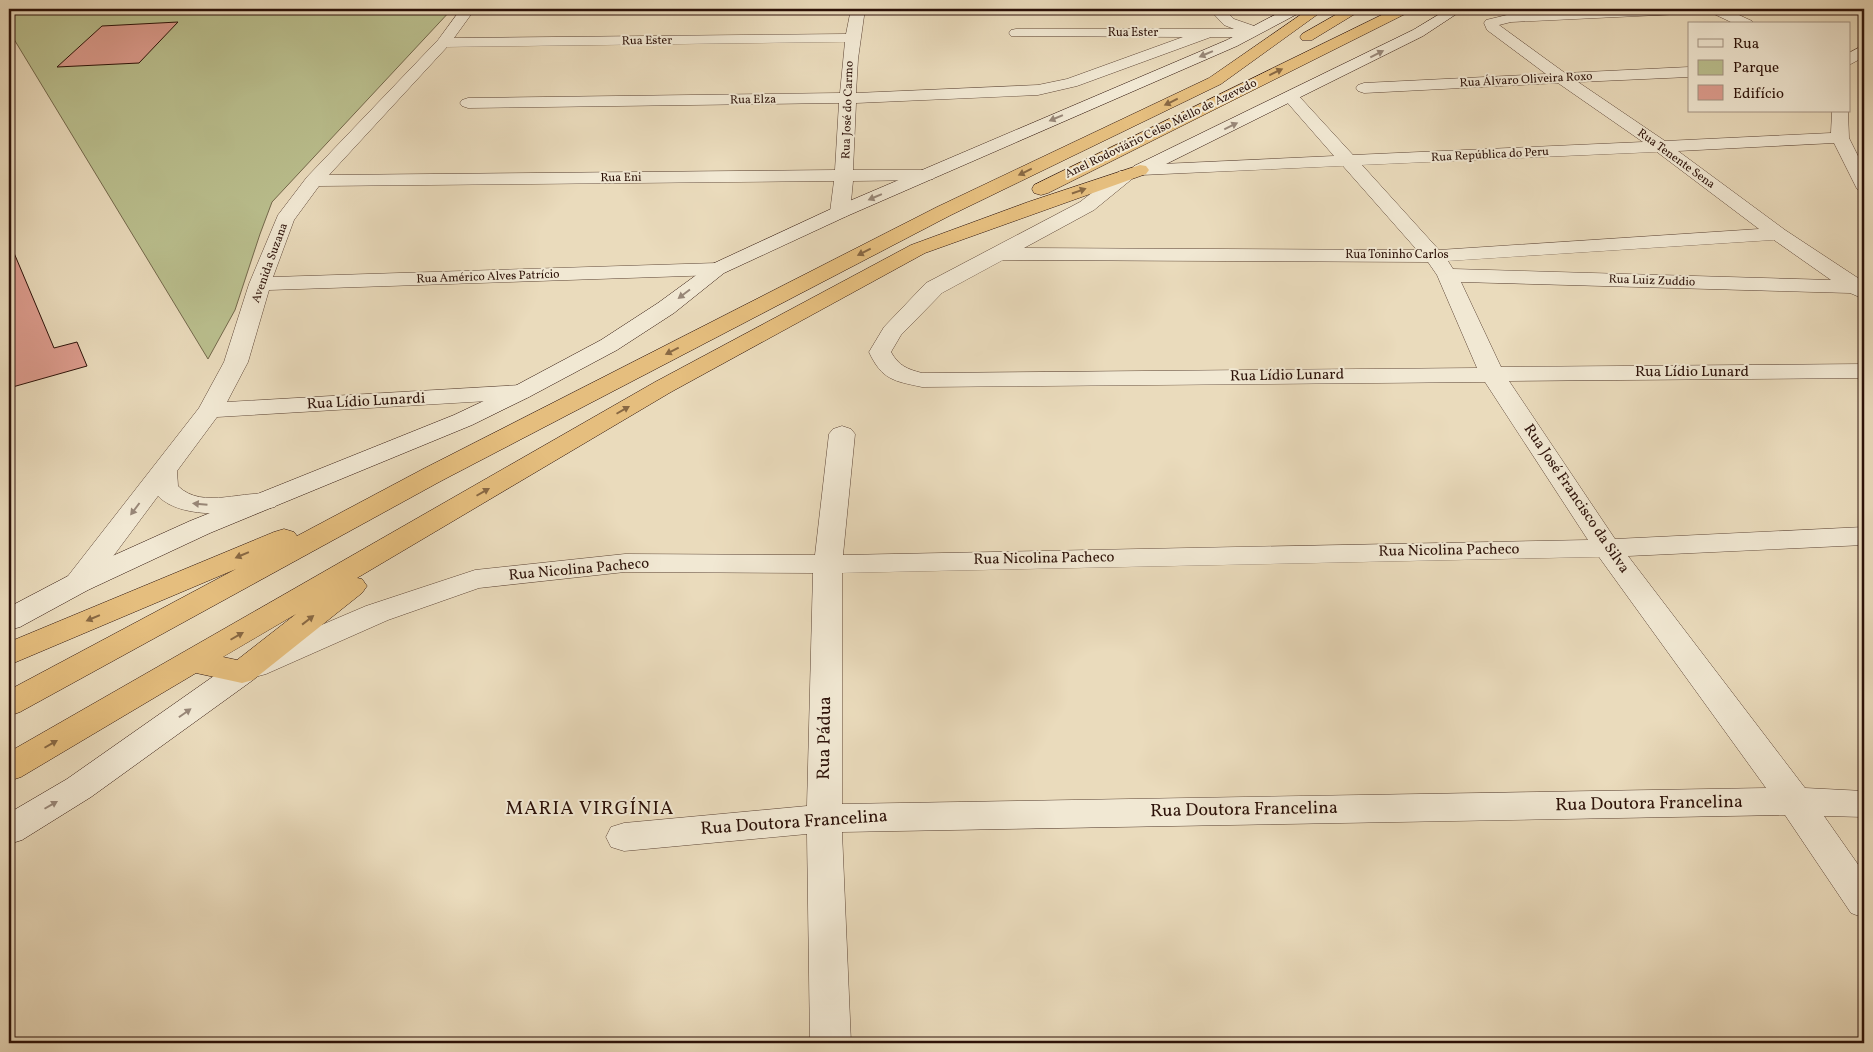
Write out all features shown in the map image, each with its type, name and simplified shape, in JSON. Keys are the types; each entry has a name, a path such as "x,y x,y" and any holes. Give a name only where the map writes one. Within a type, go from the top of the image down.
{"highway":[{"path":"9,704 432,475 944,211 1215,81 1318,9"},
{"name":"Anel Rodoviário Celso Mello de Azevedo","path":"1215,81 1322,30 1356,9"},
{"name":"Anel Rodoviário Celso Mello de Azevedo","path":"918,249 1404,9"},
{"path":"9,768 662,387 918,249 1133,172"},
{"path":"9,654 432,475"},
{"path":"193,662 242,672 447,513"}],"street":[{"name":"Avenida Suzana","path":"78,583 210,410 236,362 260,284 285,219 314,181 443,43 468,9"},
{"name":"Rua José do Carmo","path":"840,212 846,176 847,98 851,38 858,9"},
{"path":"1216,9 1229,22 1252,32"},
{"path":"9,620 78,583 200,526 463,420 522,392 610,345 666,308 717,269 840,212 1232,43 1296,9"},
{"name":"Anel Rodoviário Celso Mello de Azevedo","path":"1133,172 1292,98 1418,33 1457,9"},
{"name":"Rua Tenente Sena","path":"1743,22 1718,10 1701,9 1510,18 1492,23 1492,27 1561,78 1661,146 1778,234 1861,290"},
{"name":"Rua Ester","path":"1016,33 1252,32"},
{"name":"Rua Elza","path":"468,103 847,98 1038,90 1071,83 1209,33"},
{"name":"Rua Ester","path":"443,43 851,38"},
{"path":"1850,59 1864,50"},
{"path":"1850,68 1864,70"},
{"name":"Rua Álvaro Oliveira Roxo","path":"1364,88 1688,72"},
{"name":"Rua José Francisco da Silva","path":"1292,98 1440,265 1492,374 1608,548 1795,801 1864,902"},
{"path":"1840,112 1840,138 1864,185"},
{"name":"Rua República do Peru","path":"1133,172 1840,138"},
{"name":"Rua Lídio Lunard","path":"1133,172 1087,206 1007,254 934,288 892,332 880,352 887,367 896,374 922,380 1864,371"},
{"name":"Rua Eni","path":"314,181 927,175"},
{"name":"Rua Toninho Carlos","path":"1007,254 1440,265 1778,234"},
{"name":"Rua Luiz Zuddio","path":"1440,265 1861,290"},
{"name":"Rua Américo Alves Patrício","path":"260,284 717,269"},
{"name":"Rua Lídio Lunardi","path":"210,410 522,392"},
{"name":"Rua Pádua","path":"830,1043 824,818 828,564 842,434"},
{"path":"164,470 166,489 173,497 184,502 211,505 266,500"},
{"name":"Rua Nicolina Pacheco","path":"9,830 79,788 242,672 377,613 475,579 625,563 828,564 1608,548 1864,536"},
{"name":"Rua Doutora Francelina","path":"624,837 824,818 1795,801 1864,804"}],"green space":[{"path":"14,9 452,9 272,202 235,310 208,359 9,31 9,12"}],"building":[{"path":"178,22 139,63 57,67 102,26"},
{"path":"9,241 54,348 77,342 87,366 9,388"}],"district":[{"name":"MARIA VIRGÍNIA","path":"590,809"}]}
